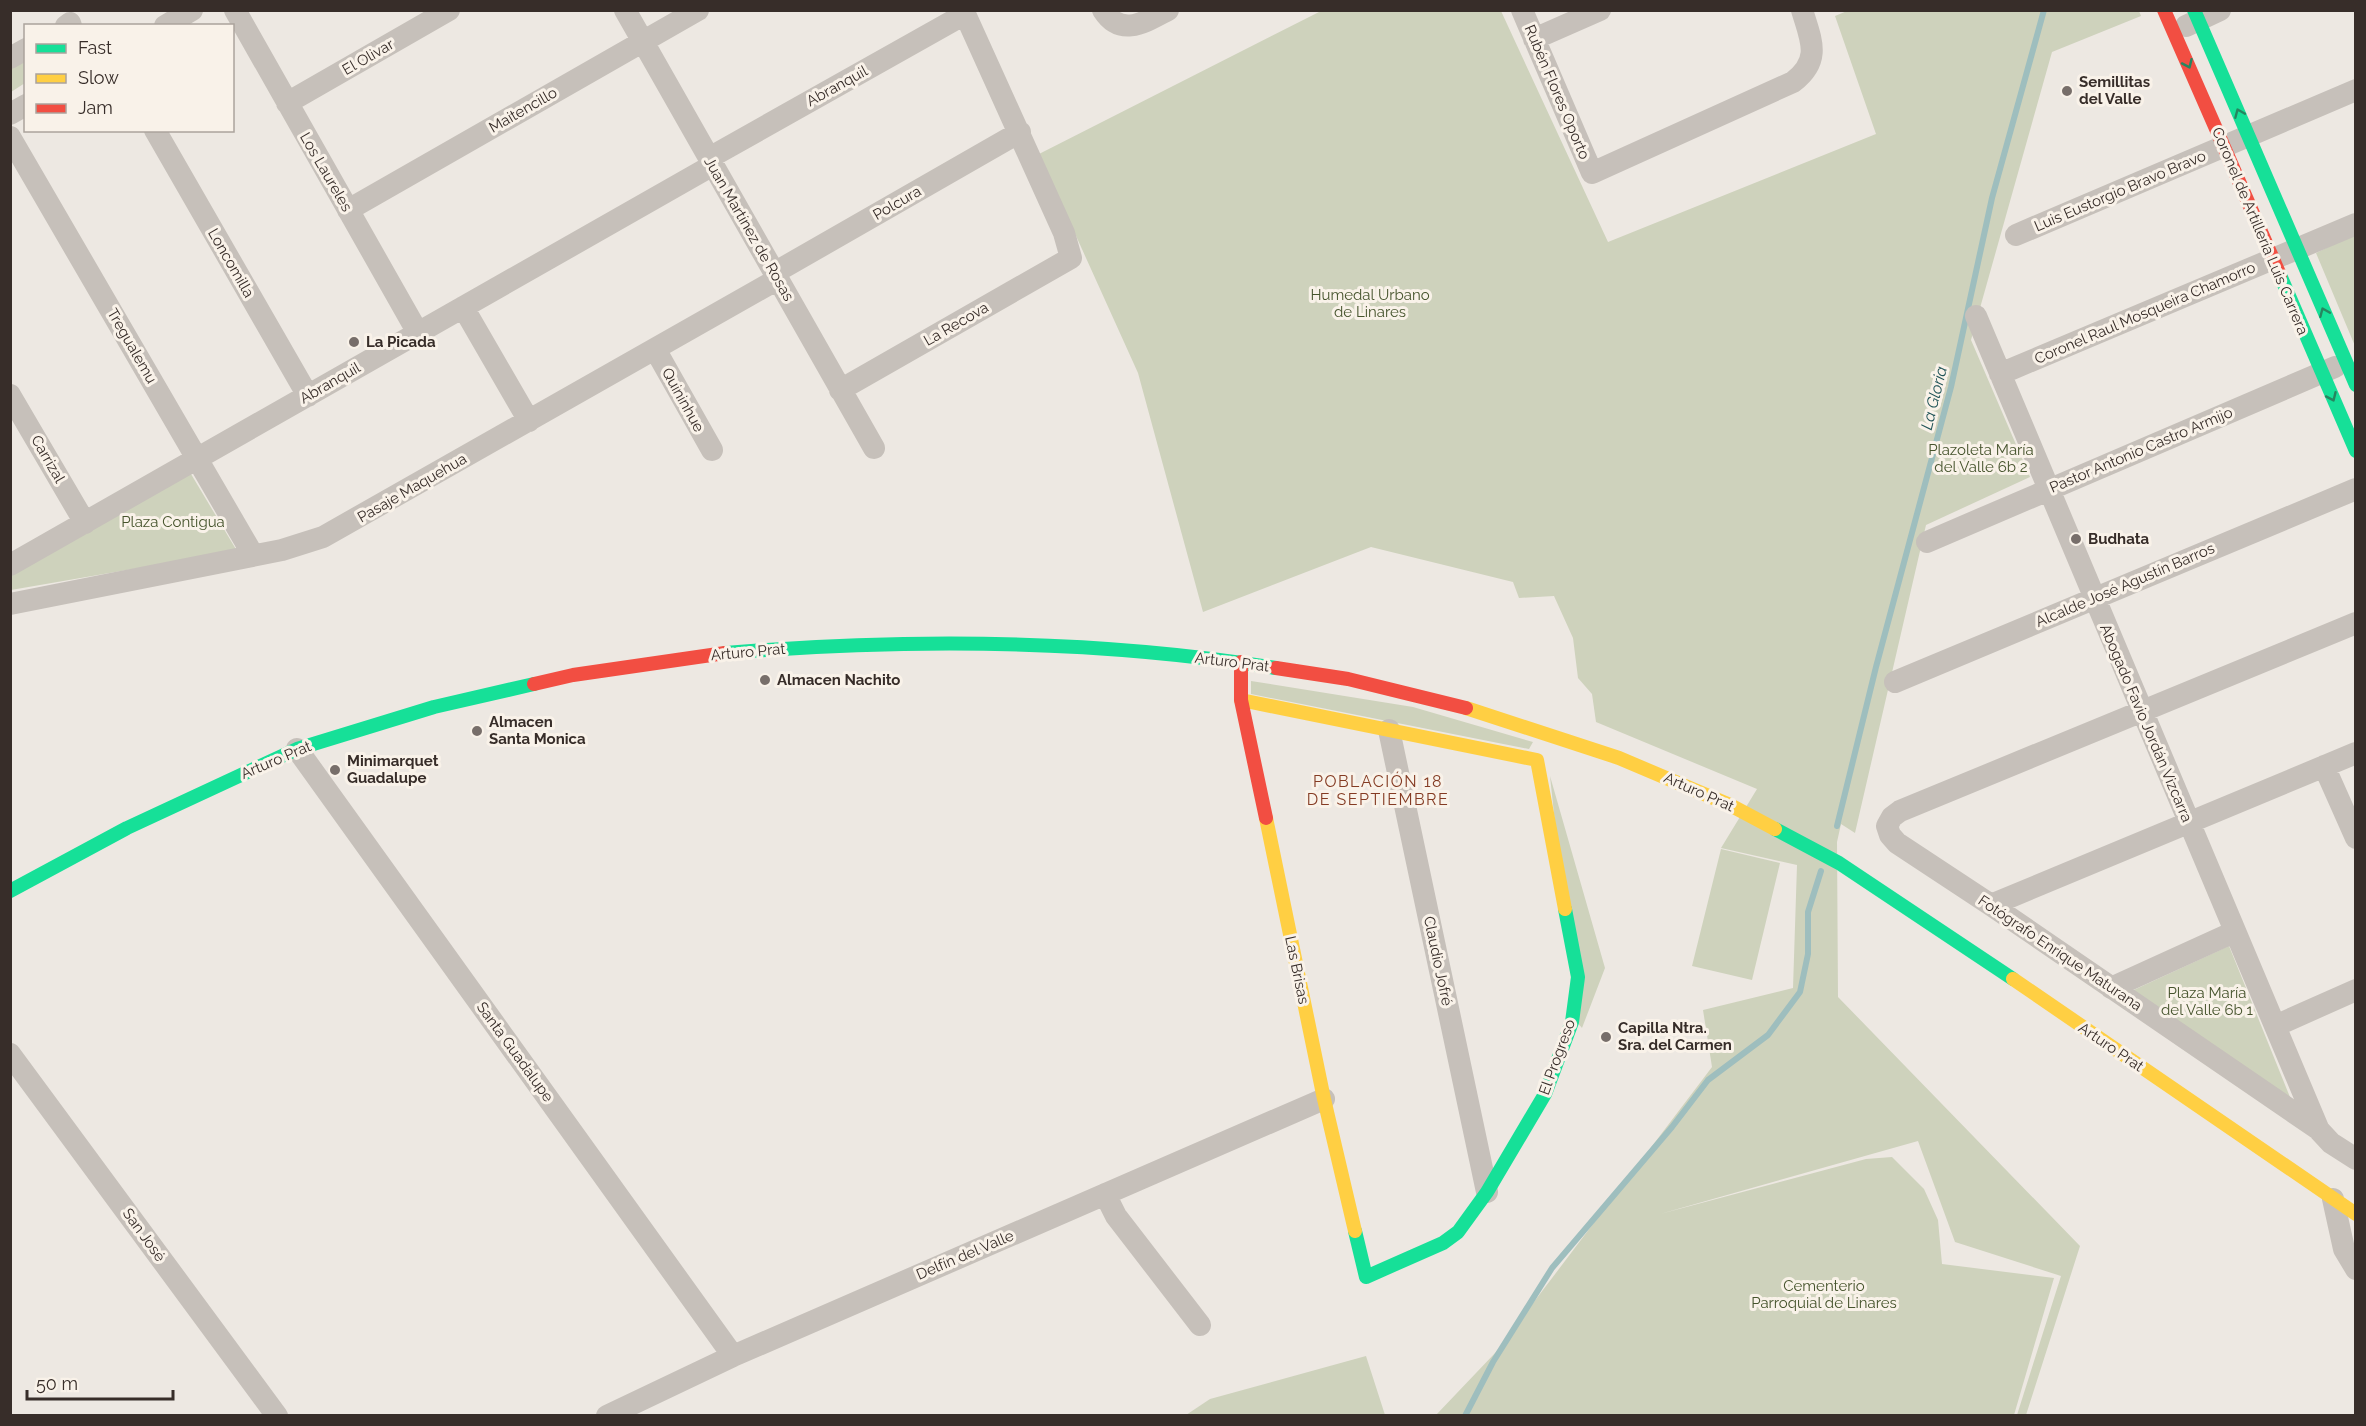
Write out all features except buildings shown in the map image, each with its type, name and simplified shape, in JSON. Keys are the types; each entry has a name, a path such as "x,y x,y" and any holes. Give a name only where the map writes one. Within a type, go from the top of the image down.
{"main road":[{"name":"Coronel de Artillería Luis Carrera","path":"2164,10 2355,451"},
{"name":"Coronel de Artillería Luis Carrera","path":"2197,15 2297,249 2351,360 2355,385"},
{"name":"Arturo Prat","path":"10,891 127,828 297,749 434,707 503,690 608,669 714,654 788,648 937,643 1116,649 1241,662 1347,679 1474,710 1619,758 1766,823 1839,863 1911,910 2355,1215"},
{"name":"Las Brisas","path":"1241,662 1241,700 1324,1099 1365,1277"},
{"path":"1241,700 1389,730"},
{"name":"El Progreso","path":"1365,1277 1443,1243 1458,1232 1487,1192 1545,1094 1566,1042 1576,998 1578,977 1537,760 1389,730"}],"street":[{"name":"Los Laureles","path":"235,10 418,333"},
{"name":"El Olivar","path":"287,103 449,10"},
{"name":"Juan Martínez de Rosas","path":"625,10 874,448"},
{"name":"Maitencillo","path":"348,210 698,10"},
{"path":"1110,17 1128,26 1139,25 1168,10"},
{"name":"Rubén Flores Oporto","path":"1522,10 1592,173 1793,82 1808,67 1812,53 1813,45 1803,10"},
{"path":"1534,39 1600,10"},
{"path":"2174,31 2197,15 2220,10"},
{"path":"168,24 189,11"},
{"name":"Abranquil","path":"10,565 418,333 965,14 1020,132"},
{"path":"10,58 24,51"},
{"name":"Luis Eustorgio Bravo Bravo","path":"2016,235 2355,90"},
{"path":"10,114 24,106"},
{"name":"Loncomilla","path":"155,132 308,396"},
{"name":"La Recova","path":"840,390 1071,258 1064,233 1020,132"},
{"name":"Polcura","path":"776,276 1020,132"},
{"name":"Tregualemu","path":"10,137 253,555"},
{"name":"Coronel Raul Mosqueira Chamorro","path":"2000,374 2355,224"},
{"name":"Pasaje Maquehua","path":"10,604 282,550 323,537 655,349 776,276"},
{"path":"463,307 529,421"},
{"name":"Abogado Favio Jordán Vizcarra","path":"1976,316 2318,1129"},
{"name":"Quininhue","path":"655,349 712,450"},
{"name":"Pastor Antonio Castro Armijo","path":"1927,542 2351,360"},
{"name":"Carrizal","path":"10,395 85,523"},
{"name":"Alcalde José Agustín Barros","path":"1895,682 2355,489"},
{"path":"2142,712 2355,622"},
{"name":"Fotógrafo Enrique Maturana","path":"2142,712 1900,811 1892,817 1887,826 1890,835 1897,843 2318,1129 2331,1143 2355,1159"},
{"name":"Claudio Jofré","path":"1389,730 1487,1192"},
{"name":"Santa Guadalupe","path":"297,749 733,1356"},
{"path":"1991,905 2355,753"},
{"path":"2324,766 2355,838"},
{"path":"2111,988 2234,932"},
{"path":"2275,1026 2355,990"},
{"name":"San José","path":"10,1054 277,1416"},
{"name":"Delfín del Valle","path":"607,1416 733,1356 1324,1099"},
{"path":"1106,1194 1122,1225 1200,1325"},
{"path":"2333,1199 2344,1249 2355,1269"}],"green space":[{"name":"Humedal Urbano de Linares","path":"1321,11 1501,11 1608,242 1876,134 1835,16 1847,11 2139,11 2141,16 2052,52 1971,340 2030,477 1926,525 1855,833 1841,824 1837,842 1838,997 2080,1246 2026,1415 2017,1415 2061,1276 1955,1242 1918,1141 1660,1214 1866,1159 1892,1157 1924,1189 1938,1220 1942,1264 2054,1278 2014,1415 1436,1415 1496,1352 1712,1067 1703,1010 1793,988 1797,865 1721,848 1757,789 1596,722 1592,694 1578,678 1573,638 1554,596 1519,598 1513,582 1371,547 1203,612 1138,373 1039,154"},
{"path":"24,58 24,84 11,92 10,66"},
{"path":"2355,234 2355,346 2316,253"},
{"name":"Plaza Contigua","path":"188,469 237,551 11,590 11,570"},
{"path":"1251,681 1413,707 1533,742 1529,749 1251,694"},
{"path":"1550,776 1605,968 1582,1028 1576,1021"},
{"path":"1721,849 1780,863 1752,980 1692,966"},
{"name":"Plaza María del Valle 6b 1","path":"2229,946 2296,1112 2125,994"},
{"path":"1366,1356 1385,1415 1186,1415 1210,1399"}],"waterway":[{"name":"La Gloria","path":"1837,826 1876,667 1951,387 1992,198 2044,10"},
{"path":"1465,1416 1493,1362 1552,1268 1672,1127 1708,1080 1768,1035 1800,992 1808,954 1808,912 1821,871"}],"traffic: fast":[{"path":"2194,10 2356,385"},
{"path":"2280,275 2356,451"},
{"path":"725,653 863,645 1001,644 1139,651 1276,668"},
{"path":"10,891 127,828 297,749 434,707 534,684"},
{"path":"1775,829 1839,863 2013,979"},
{"path":"1355,1231 1366,1277 1443,1243 1458,1232 1487,1192 1545,1094 1572,1022 1578,977 1565,909"}],"traffic: slow":[{"path":"1241,700 1537,760 1565,909"},
{"path":"1466,708 1619,758 1730,805 1775,829"},
{"path":"1266,818 1324,1099 1355,1231"},
{"path":"2013,979 2356,1214"}],"traffic: jam":[{"path":"2164,10 2280,275"},
{"path":"534,684 573,675 725,653"},
{"path":"1241,662 1241,700 1266,818"},
{"path":"1276,668 1348,679 1466,708"}],"place":[{"name":"Semillitas del Valle","path":"2067,91"},
{"name":"La Picada","path":"354,342"},
{"name":"Budhata","path":"2076,539"},
{"name":"Almacen Nachito","path":"765,680"},
{"name":"Almacen Santa Monica","path":"477,731"},
{"name":"Minimarquet Guadalupe","path":"335,770"},
{"name":"Capilla Ntra. Sra. del Carmen","path":"1606,1037"}],"district":[{"name":"POBLACIÓN 18 DE SEPTIEMBRE","path":"1378,790"}],"park label":[{"name":"Plazoleta María del Valle 6b 2","path":"1981,458"},
{"name":"Cementerio Parroquial de Linares","path":"1824,1294"}]}
